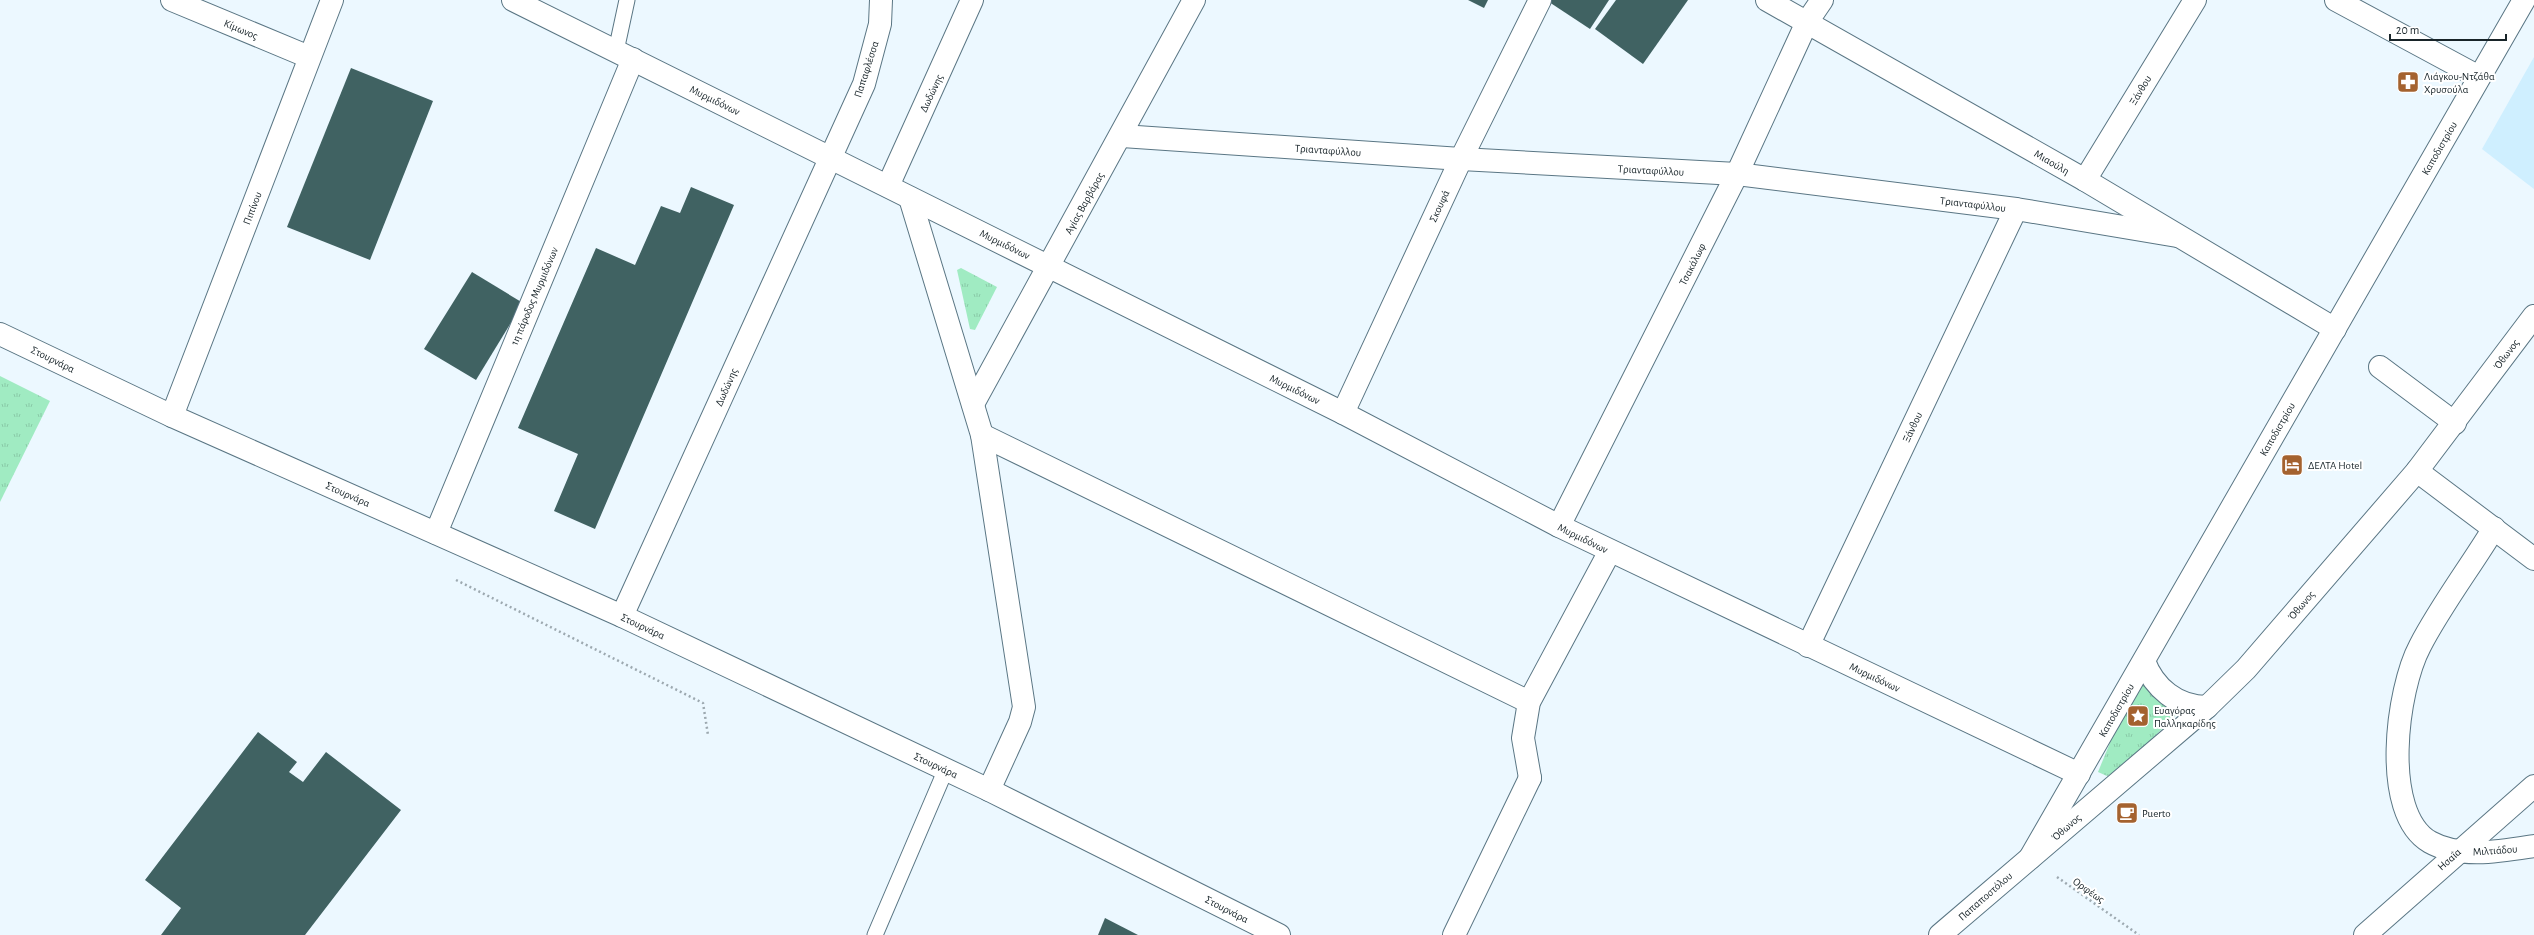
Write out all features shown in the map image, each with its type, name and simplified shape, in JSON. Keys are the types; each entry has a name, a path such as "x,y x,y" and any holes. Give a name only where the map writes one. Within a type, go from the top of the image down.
{"street":[{"name":"Κίμωνος","path":"172,0 309,57"},
{"name":"Πιπίνου","path":"172,416 332,0"},
{"name":"Μυρμιδόνων","path":"513,0 1343,413 1559,526 2079,774"},
{"name":"Παπαφλέσσα","path":"830,158 864,84 880,24 881,0"},
{"name":"Δωδώνης","path":"888,186 972,0"},
{"name":"Αγίας Βαρβάρας","path":"972,404 1122,136 1194,0"},
{"name":"Σκουφά","path":"1343,413 1461,159 1540,0"},
{"name":"Μιαούλη","path":"1767,0 2085,180 2335,329"},
{"name":"Τσακάλωφ","path":"1559,526 1737,174 1807,22 1822,0"},
{"name":"Ξάνθου","path":"2085,180 2195,0"},
{"path":"2336,0 2479,77"},
{"name":"Καποδιστρίου","path":"2030,858 2524,0"},
{"name":"1η πάροδος Μυρμιδόνων","path":"436,533 624,55"},
{"name":"Τριανταφύλλου","path":"1122,136 1461,159 1737,174 2016,209 2177,236"},
{"name":"Δωδώνης","path":"622,616 830,158"},
{"path":"910,198 982,435 1024,707 1020,722 989,790"},
{"name":"Ξάνθου","path":"1808,646 2016,209"},
{"name":"Όθωνος","path":"2030,858 2207,707 2246,669 2417,471 2455,423 2534,316"},
{"name":"Στουρνάρα","path":"0,334 172,416 622,616 946,769 1279,935"},
{"path":"2380,368 2455,423"},
{"path":"982,435 1529,702"},
{"path":"2417,471 2534,559"},
{"name":"Μιλτιάδου","path":"2494,528 2419,646 2405,689 2399,724 2400,776 2405,810 2415,830 2422,837 2442,848 2457,852 2503,851 2534,846"},
{"path":"1454,935 1530,778 1523,738 1529,702 1610,551"},
{"path":"2144,661 2154,682 2170,695 2186,704 2207,707"},
{"name":"Ησαΐα","path":"2365,935 2457,852 2534,786"},
{"name":"Παπαποστόλου","path":"1940,935 2030,858"}],"lane":[{"path":"624,55 627,0"},
{"path":"875,935 946,769"}],"path":[{"name":"Ορφέως","path":"2030,858 2139,935"}],"shaded area":[{"path":"2534,57 2534,189 2482,149"}],"green space":[{"path":"961,268 997,287 975,330 970,329 957,270"},
{"path":"0,376 50,401 0,502"},
{"path":"2145,683 2179,712 2123,768 2107,776 2098,772 2114,733 2141,684"}],"building":[{"path":"1468,0 1488,0 1484,8"},
{"path":"1546,0 1609,0 1590,29"},
{"path":"1616,0 1688,0 1643,64 1595,29"},
{"path":"351,68 433,101 370,260 287,227"},
{"path":"691,187 734,205 595,529 554,511 578,454 518,428 596,248 635,265 661,206 680,213"},
{"path":"472,272 523,303 476,380 424,349"},
{"path":"258,732 297,762 289,772 303,782 326,752 401,810 305,935 161,935 181,908 145,880"},
{"path":"1105,918 1138,935 1098,935"}],"place":[{"name":"Λιάγκου-Ντζάθα Χρυσούλα","path":"2408,82"},
{"name":"ΔΕΛΤΑ Hotel","path":"2292,465"},
{"name":"Ευαγόρας Παλληκαρίδης","path":"2138,716"},
{"name":"Puerto","path":"2127,813"}]}
